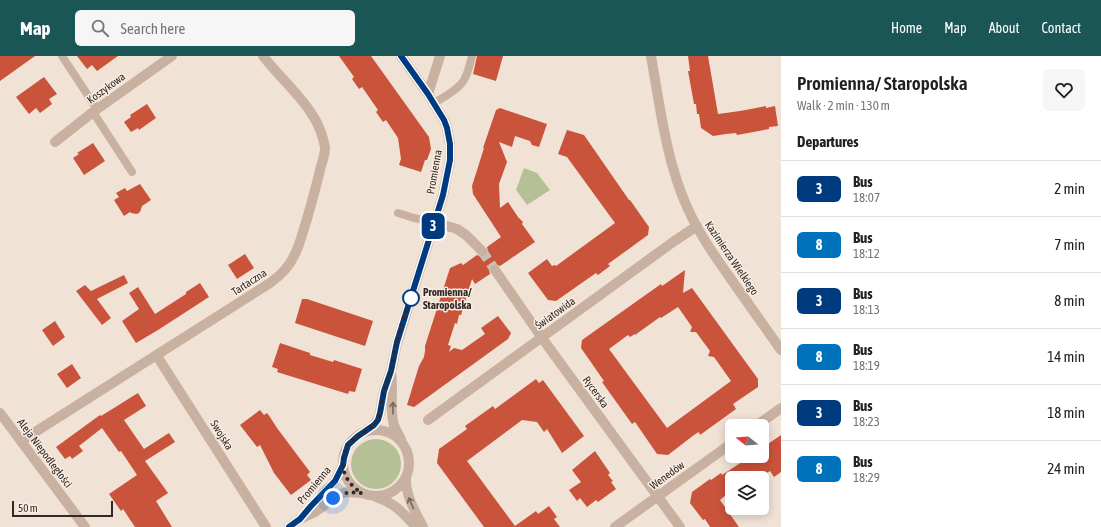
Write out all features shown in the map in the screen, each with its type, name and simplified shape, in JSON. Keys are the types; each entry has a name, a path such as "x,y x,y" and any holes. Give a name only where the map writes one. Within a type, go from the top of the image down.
{"street":[{"name":"Koszykowa","path":"55,142 95,110 172,56"},
{"name":"Tartaczna","path":"21,441 277,279 290,263 298,249 325,150 318,125 312,115 263,56"},
{"name":"Promienna","path":"364,432 378,420 397,342 443,195 451,152 447,128 444,120 428,94 401,56"},
{"path":"428,94 440,56"},
{"name":"Kazimierza Wielkiego","path":"651,56 674,174 687,207 696,226 714,254 781,350"},
{"path":"434,222 457,229 466,235 482,251"},
{"name":"Światowida","path":"428,420 696,226"},
{"name":"Rycerska","path":"495,270 542,338 680,527"},
{"name":"Swojska","path":"157,356 266,527"},
{"name":"Promienna","path":"391,371 393,383 393,419 402,443"},
{"path":"766,419 781,408"},
{"name":"Aleja Niepodległości","path":"0,413 85,527"},
{"path":"374,496 388,494 394,491 399,487 409,468 407,450 398,438 385,431 378,430 364,432 348,445 343,465 346,477 353,487 362,493 388,501 394,505 416,527"},
{"name":"Wenedów","path":"615,527 725,448"},
{"name":"Promienna","path":"300,519 335,481 343,465"},
{"path":"406,476 407,493 423,527"},
{"name":"Promienna","path":"289,527 300,519 315,512 340,494 347,492 362,493"}],"lane":[{"path":"62,56 132,172"},
{"path":"434,103 456,89 462,83 466,76 472,56"},
{"path":"398,213 434,222"}],"green space":[{"path":"524,168 537,173 550,190 527,205 516,190"},
{"path":"371,439 381,439 394,446 401,459 401,469 394,482 381,489 371,489 362,485 355,478 351,469 351,459 355,450 362,443"}],"building":[{"path":"0,56 35,56 0,81"},
{"path":"77,56 118,56 97,71 92,65 87,69"},
{"path":"339,56 371,56 429,137 431,149 421,172 399,165 401,159 398,138 386,120 383,122 376,112 378,110 362,87 359,89 352,79 354,77"},
{"path":"477,56 503,56 496,81 473,74"},
{"path":"688,56 708,56 718,114 766,106 766,108 775,106 778,126 737,135 736,133 713,136 701,128 699,114 697,114 696,104 694,104 688,71 690,71"},
{"path":"44,77 57,94 49,99 52,104 40,113 36,108 29,114 16,97"},
{"path":"147,104 156,118 139,130 138,128 131,132 124,122 131,117 130,115"},
{"path":"500,108 547,124 539,147 532,145 530,141 515,136 512,147 499,142 507,162 499,184 500,208 508,202 523,222 522,224 535,242 500,266 495,264 491,265 489,270 490,274 475,284 472,279 461,315 459,315 457,324 455,323 448,345 451,346 449,352 454,348 462,350 485,334 481,328 498,316 511,333 508,339 414,407 407,405 419,366 424,357 425,346 450,268 461,263 463,265 477,255 481,257 486,256 488,252 487,247 501,237 473,194 472,186 496,110"},
{"path":"567,130 584,135 649,227 648,235 608,264 610,266 598,275 596,273 556,301 548,300 528,273 547,259 552,266 556,266 615,223 567,157 558,154"},
{"path":"93,143 105,161 84,175 73,158 79,154 77,153"},
{"path":"140,184 151,200 142,206 140,212 137,214 130,212 124,216 114,200 119,197 116,193 125,188 127,191"},
{"path":"245,254 254,268 237,279 228,265"},
{"path":"685,270 683,293 692,288 758,379 758,387 733,404 736,409 700,435 699,432 694,435 668,455 657,454 635,422 632,424 602,382 604,381 581,348 582,340 661,284 662,286","holes":["678,307 692,327 690,332 696,332 710,351 708,356 714,357 731,381 667,428 609,349 628,335 630,337 635,335 660,317 661,318"]},
{"path":"124,275 128,283 97,299 111,318 102,325 76,291 85,285 91,291"},
{"path":"200,283 209,297 136,343 122,321 139,309 129,293 138,287 155,314"},
{"path":"302,299 307,299 373,321 365,346 295,323"},
{"path":"55,321 65,337 53,346 42,330"},
{"path":"280,343 310,353 310,355 333,362 334,360 362,369 355,392 349,391 348,394 277,372 278,369 272,367"},
{"path":"72,364 81,378 67,388 57,374"},
{"path":"536,379 539,383 543,380 584,436 562,453 547,429 544,432 537,422 522,420 467,461 515,526 536,511 538,514 549,506 557,517 554,519 560,527 484,527 437,463 439,449 467,429 465,426 493,406 495,409"},
{"path":"138,393 146,406 124,420 144,449 169,433 175,442 145,461 168,493 156,501 172,527 135,527 123,509 121,511 109,494 137,475 121,451 119,452 102,428 79,446 83,451 72,459 70,456 65,459 56,447 100,415 101,416"},
{"path":"260,410 264,415 267,413 310,472 307,475 311,480 291,495 274,473 260,445 257,447 240,425"},
{"path":"781,435 781,472 774,477 770,471 728,471 740,463 769,463 769,443"},
{"path":"595,451 610,473 608,475 613,481 611,482 616,489 598,502 596,500 587,507 580,498 577,501 569,490 581,482 572,470"},
{"path":"721,473 722,475 725,473 725,496 720,500 725,507 725,515 731,515 739,527 710,527 705,519 703,520 690,503 692,492 710,479 711,480"}],"tunnel":[{"path":"482,251 495,270"}],"bus line":[{"name":"3","path":"289,527 300,519 335,481 340,474 348,445 374,425 378,420 397,342 443,195 451,152 447,128 436,106 401,56"}],"place":[{"name":"Promienna/ Staropolska","path":"411,298"}],"route":[{"path":"333,498 347,492 362,493 353,487 346,477 343,465 345,452 348,445 353,440 374,425 378,420 397,342 411,298"}]}
